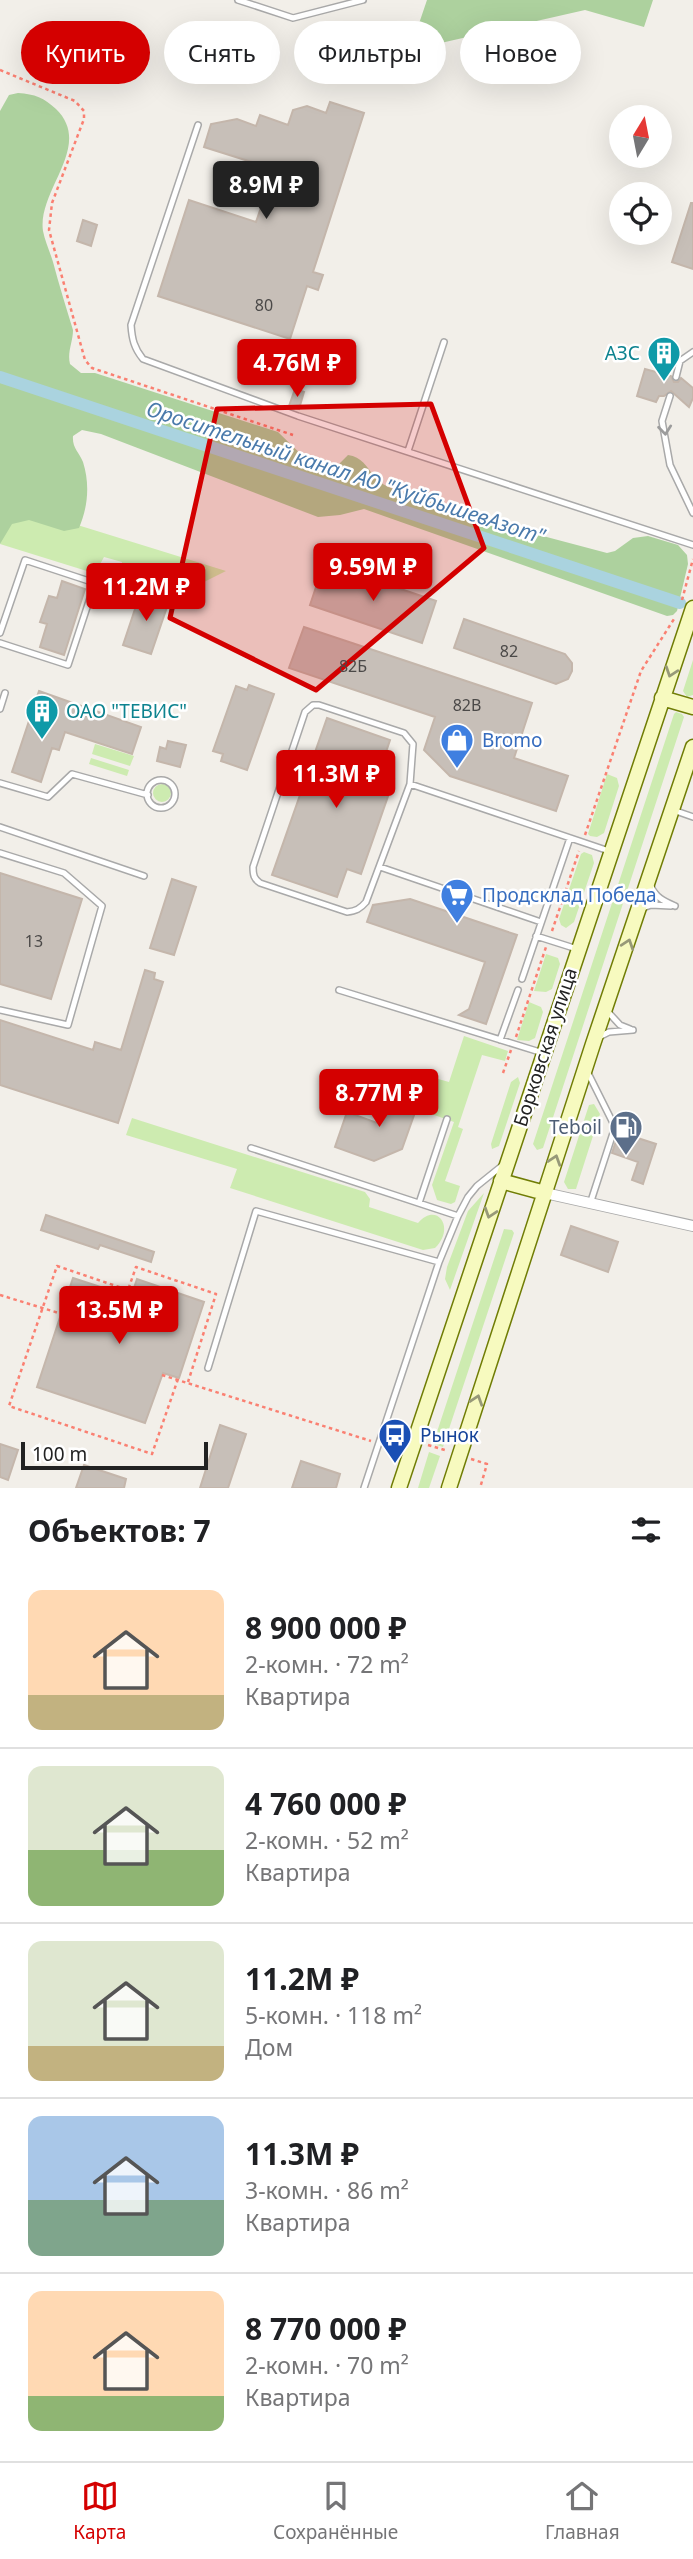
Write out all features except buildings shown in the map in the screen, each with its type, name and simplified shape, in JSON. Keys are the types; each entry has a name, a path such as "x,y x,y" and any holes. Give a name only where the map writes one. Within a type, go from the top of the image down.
{"main road":[{"name":"Борковская улица","path":"399,1488 693,608"},
{"path":"662,698 693,707"},
{"path":"449,1488 585,1068 693,747"},
{"path":"501,1181 545,1193"}],"street":[{"path":"545,1193 693,1226"}],"lane":[{"path":"238,0 292,18 363,0"},
{"path":"198,125 131,325 136,351 143,359 298,416 693,545"},
{"path":"408,451 444,342"},
{"path":"676,377 680,361 693,352"},
{"path":"670,396 663,421 670,465 693,513"},
{"path":"0,643 68,665 95,583 25,560 1,629"},
{"path":"0,709 5,693"},
{"path":"313,705 404,733 413,744 410,784 380,867 366,902 361,908 347,912 255,880 253,867 304,712 313,705"},
{"path":"0,783 48,797 72,774 148,795 154,806 163,808 171,805 176,793 173,785 160,779 148,787 148,795"},
{"path":"410,784 610,851"},
{"path":"673,810 693,817"},
{"path":"0,827 144,876"},
{"path":"522,979 570,838"},
{"path":"0,853 64,873 102,906 68,1025 0,1010"},
{"path":"380,867 541,922"},
{"path":"640,909 650,905 674,906 653,892 649,883"},
{"path":"537,936 578,949"},
{"path":"339,990 543,1053"},
{"path":"500,1040 518,990"},
{"path":"593,1044 601,1035 609,1032 633,1030 612,1020 607,1003"},
{"path":"585,1068 615,1127 590,1204"},
{"path":"419,1203 447,1119"},
{"path":"251,1148 458,1216"},
{"path":"364,1488 439,1262 458,1216 477,1186 507,1162"},
{"path":"208,1368 256,1211 439,1262"}],"path":[{"path":"0,70 75,101 84,111 84,119 52,203 49,230 85,360 92,368 293,435"},
{"path":"503,1073 641,671 679,612 693,559"},
{"path":"178,1379 152,1454 9,1406 57,1266 128,1290 136,1267 216,1294 188,1382"},
{"path":"0,1295 62,1314"},
{"path":"162,1375 370,1441"},
{"path":"400,1436 487,1464 480,1488"}],"highlighted area":[{"path":"431,404 484,548 316,690 170,618 217,409"}],"green space":[{"path":"427,0 653,0 644,27 585,10 537,21 460,21 460,39 446,42 446,21 420,21"},
{"path":"18,93 47,102 66,123 69,138 67,153 43,216 43,231 73,330 70,364 81,373 95,373 278,432 311,464 324,471 333,470 348,455 353,456 388,487 494,523 607,553 615,551 633,538 648,536 678,545 687,555 688,564 677,611 667,616 364,509 318,517 101,434 82,430 73,436 83,462 87,487 86,504 79,528 64,531 29,520 12,524 0,544 0,111 9,95"},
{"path":"13,505 226,571 186,591 168,585 161,576 151,579 121,569 122,562 104,557 98,568 90,572 0,544"},
{"path":"693,660 693,695 687,697 683,691"},
{"path":"676,712 684,717 543,1148 537,1150 533,1144"},
{"path":"95,744 134,756 130,766 92,754"},
{"path":"91,758 129,770 127,776 89,764"},
{"path":"607,774 617,778 619,786 604,833 597,837 590,836 588,834"},
{"path":"162,784 168,787 171,793 168,799 162,802 156,799 153,793 156,787"},
{"path":"584,852 592,855 594,863 574,922 566,928 561,925 559,919 581,854"},
{"path":"546,954 558,958 560,964 552,989 546,992 534,991"},
{"path":"529,1002 541,1007 543,1012 535,1038 529,1041 517,1040"},
{"path":"464,1036 508,1051 505,1061 482,1055 458,1127 463,1129 445,1181 460,1186 455,1202 451,1204 437,1200 432,1185 454,1122 423,1111 427,1101 423,1100 431,1077 449,1082"},
{"path":"518,1077 520,1083 499,1146 492,1149 491,1144 511,1082"},
{"path":"594,1104 600,1114 576,1189 568,1189 564,1182 589,1105"},
{"path":"132,1118 365,1192 370,1199 369,1207 418,1223 425,1217 437,1216 442,1220 444,1233 435,1248 423,1250 230,1188 237,1169 126,1135"},
{"path":"484,1193 450,1290 445,1279 447,1267 468,1211"},
{"path":"504,1229 514,1233 443,1447 433,1444"},
{"path":"429,1452 440,1456 429,1488 418,1488"}],"waterway":[{"name":"Оросительный канал АО \"КуйбышевАзот\"","path":"0,377 680,603"}],"place":[{"name":"АЗС","path":"664,383"},
{"name":"ОАО \"ТЕВИС\"","path":"42,741"},
{"name":"Bromo","path":"457,770"},
{"name":"Продсклад Победа","path":"457,925"},
{"name":"Teboil","path":"626,1157"},
{"name":"Рынок","path":"395,1465"}]}
